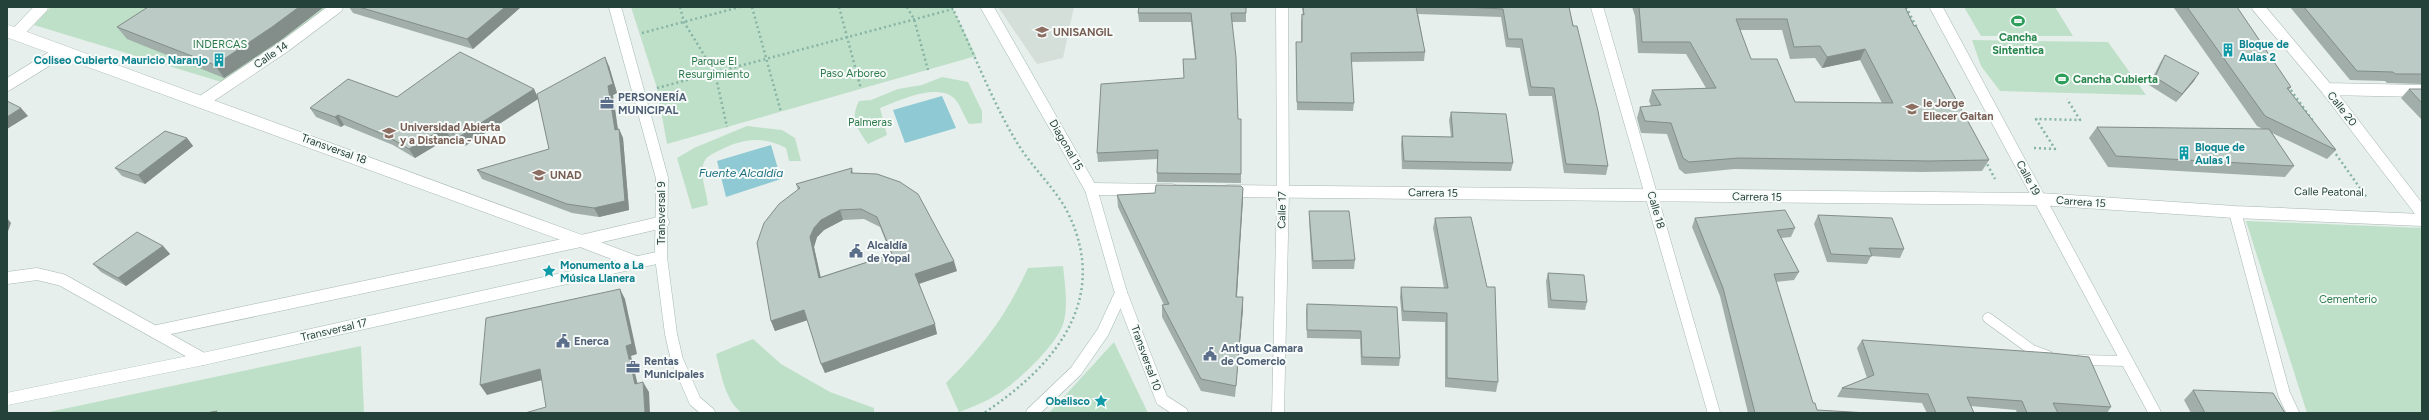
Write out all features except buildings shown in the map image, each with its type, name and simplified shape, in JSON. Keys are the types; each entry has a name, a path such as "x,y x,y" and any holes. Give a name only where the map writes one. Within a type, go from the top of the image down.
{"street":[{"path":"11,33 42,7"},
{"name":"Calle 14","path":"203,101 286,46 337,7"},
{"name":"Transversal 9","path":"615,7 662,178 663,222 661,257 670,327 677,360 695,401 709,413"},
{"name":"Diagonal 15","path":"987,7 1091,189 1122,293"},
{"name":"Calle 17","path":"1278,413 1283,192 1282,7"},
{"name":"Calle 18","path":"1597,7 1714,413"},
{"name":"Calle 19","path":"1936,7 2154,413"},
{"name":"Calle 20","path":"2258,7 2326,89 2422,213"},
{"name":"Transversal 18","path":"11,33 203,101 636,262"},
{"path":"7,85 62,51"},
{"path":"2326,89 2422,91"},
{"path":"1091,189 1183,190"},
{"name":"Carrera 15","path":"1214,191 2040,200 2235,212 2422,220"},
{"path":"2235,212 2284,394 2293,413"},
{"path":"157,331 581,241 663,222"},
{"name":"Transversal 17","path":"7,399 203,359 661,257"},
{"path":"7,278 37,274 62,280 157,331 203,359"},
{"path":"1032,413 1076,371 1104,332 1122,293"},
{"name":"Transversal 10","path":"1122,293 1162,400 1182,413"}],"lane":[{"path":"1988,318 2032,350 2057,358"},
{"path":"2069,359 2126,361"}],"path":[{"path":"680,7 684,22 715,73 727,127"},
{"path":"637,34 740,7"},
{"path":"752,7 781,112"},
{"path":"839,7 861,89"},
{"path":"907,7 914,19 928,70"},
{"path":"1906,7 1921,35"},
{"path":"657,88 953,8 1015,139 1068,213 1081,241 1085,268 1081,304 1068,335 1028,382 1004,401 984,413"},
{"path":"2284,80 2315,124"},
{"path":"2032,148 2055,149 2036,119 2080,120 2067,99"},
{"name":"Calle Peatonal","path":"2329,144 2369,202 2361,201"},
{"path":"1982,155 1997,183"}],"shaded area":[{"name":"UNISANGIL","path":"998,7 1074,7 1063,58 1037,64"}],"green space":[{"name":"INDERCAS","path":"51,7 335,7 228,84 34,25"},
{"name":"Parque El Resurgimiento","path":"631,7 952,7 976,56 667,144 657,88"},
{"name":"Cancha Sintentica","path":"1964,7 2055,7 2073,36 1981,36"},
{"name":"Cancha Cubierta","path":"1972,40 2108,42 2146,95 2000,91 1981,66"},
{"name":"Palmeras","path":"942,77 968,82 982,111 982,123 969,124 957,101 948,94 929,92 908,97 880,108 887,135 868,144 856,123 855,113 859,101 871,100 898,89 922,85"},
{"path":"747,126 782,130 795,138 801,161 789,161 786,148 768,141 743,141 727,147 711,155 704,162 702,174 708,205 692,209 677,158 694,148"},
{"name":"Cementerio","path":"2246,221 2422,228 2422,413 2307,413"},
{"path":"1063,266 1066,294 1064,321 1056,338 1049,348 1032,366 997,395 959,412 946,383 972,356 993,330 1011,301 1028,268"},
{"path":"753,339 781,364 830,392 874,408 874,413 742,413 731,401 724,386 716,354"},
{"path":"1114,342 1148,413 1049,413"},
{"path":"361,346 364,413 44,413"}],"water":[{"path":"942,96 956,128 905,143 893,110"},
{"name":"Fuente Alcaldía","path":"771,145 781,179 726,197 717,161"}],"place":[{"name":"Cancha Sintentica","path":"2018,21"},
{"name":"UNISANGIL","path":"1042,32"},
{"name":"Bloque de Aulas 2","path":"2228,50"},
{"name":"Coliseo Cubierto Mauricio Naranjo","path":"219,60"},
{"name":"Cancha Cubierta","path":"2062,79"},
{"name":"PERSONERÍA MUNICIPAL","path":"607,103"},
{"name":"Ie Jorge Eliecer Gaitan","path":"1912,109"},
{"name":"Universidad Abierta y a Distancia - UNAD","path":"389,133"},
{"name":"Bloque de Aulas 1","path":"2184,153"},
{"name":"UNAD","path":"539,175"},
{"name":"Alcaldía de Yopal","path":"856,251"},
{"name":"Monumento a La Música Llanera","path":"549,271"},
{"name":"Enerca","path":"563,341"},
{"name":"Antigua Camara de Comercio","path":"1210,354"},
{"name":"Rentas Municipales","path":"633,367"},
{"name":"Obelisco","path":"1101,401"}],"park label":[{"name":"Paso Arboreo","path":"853,73"}]}
